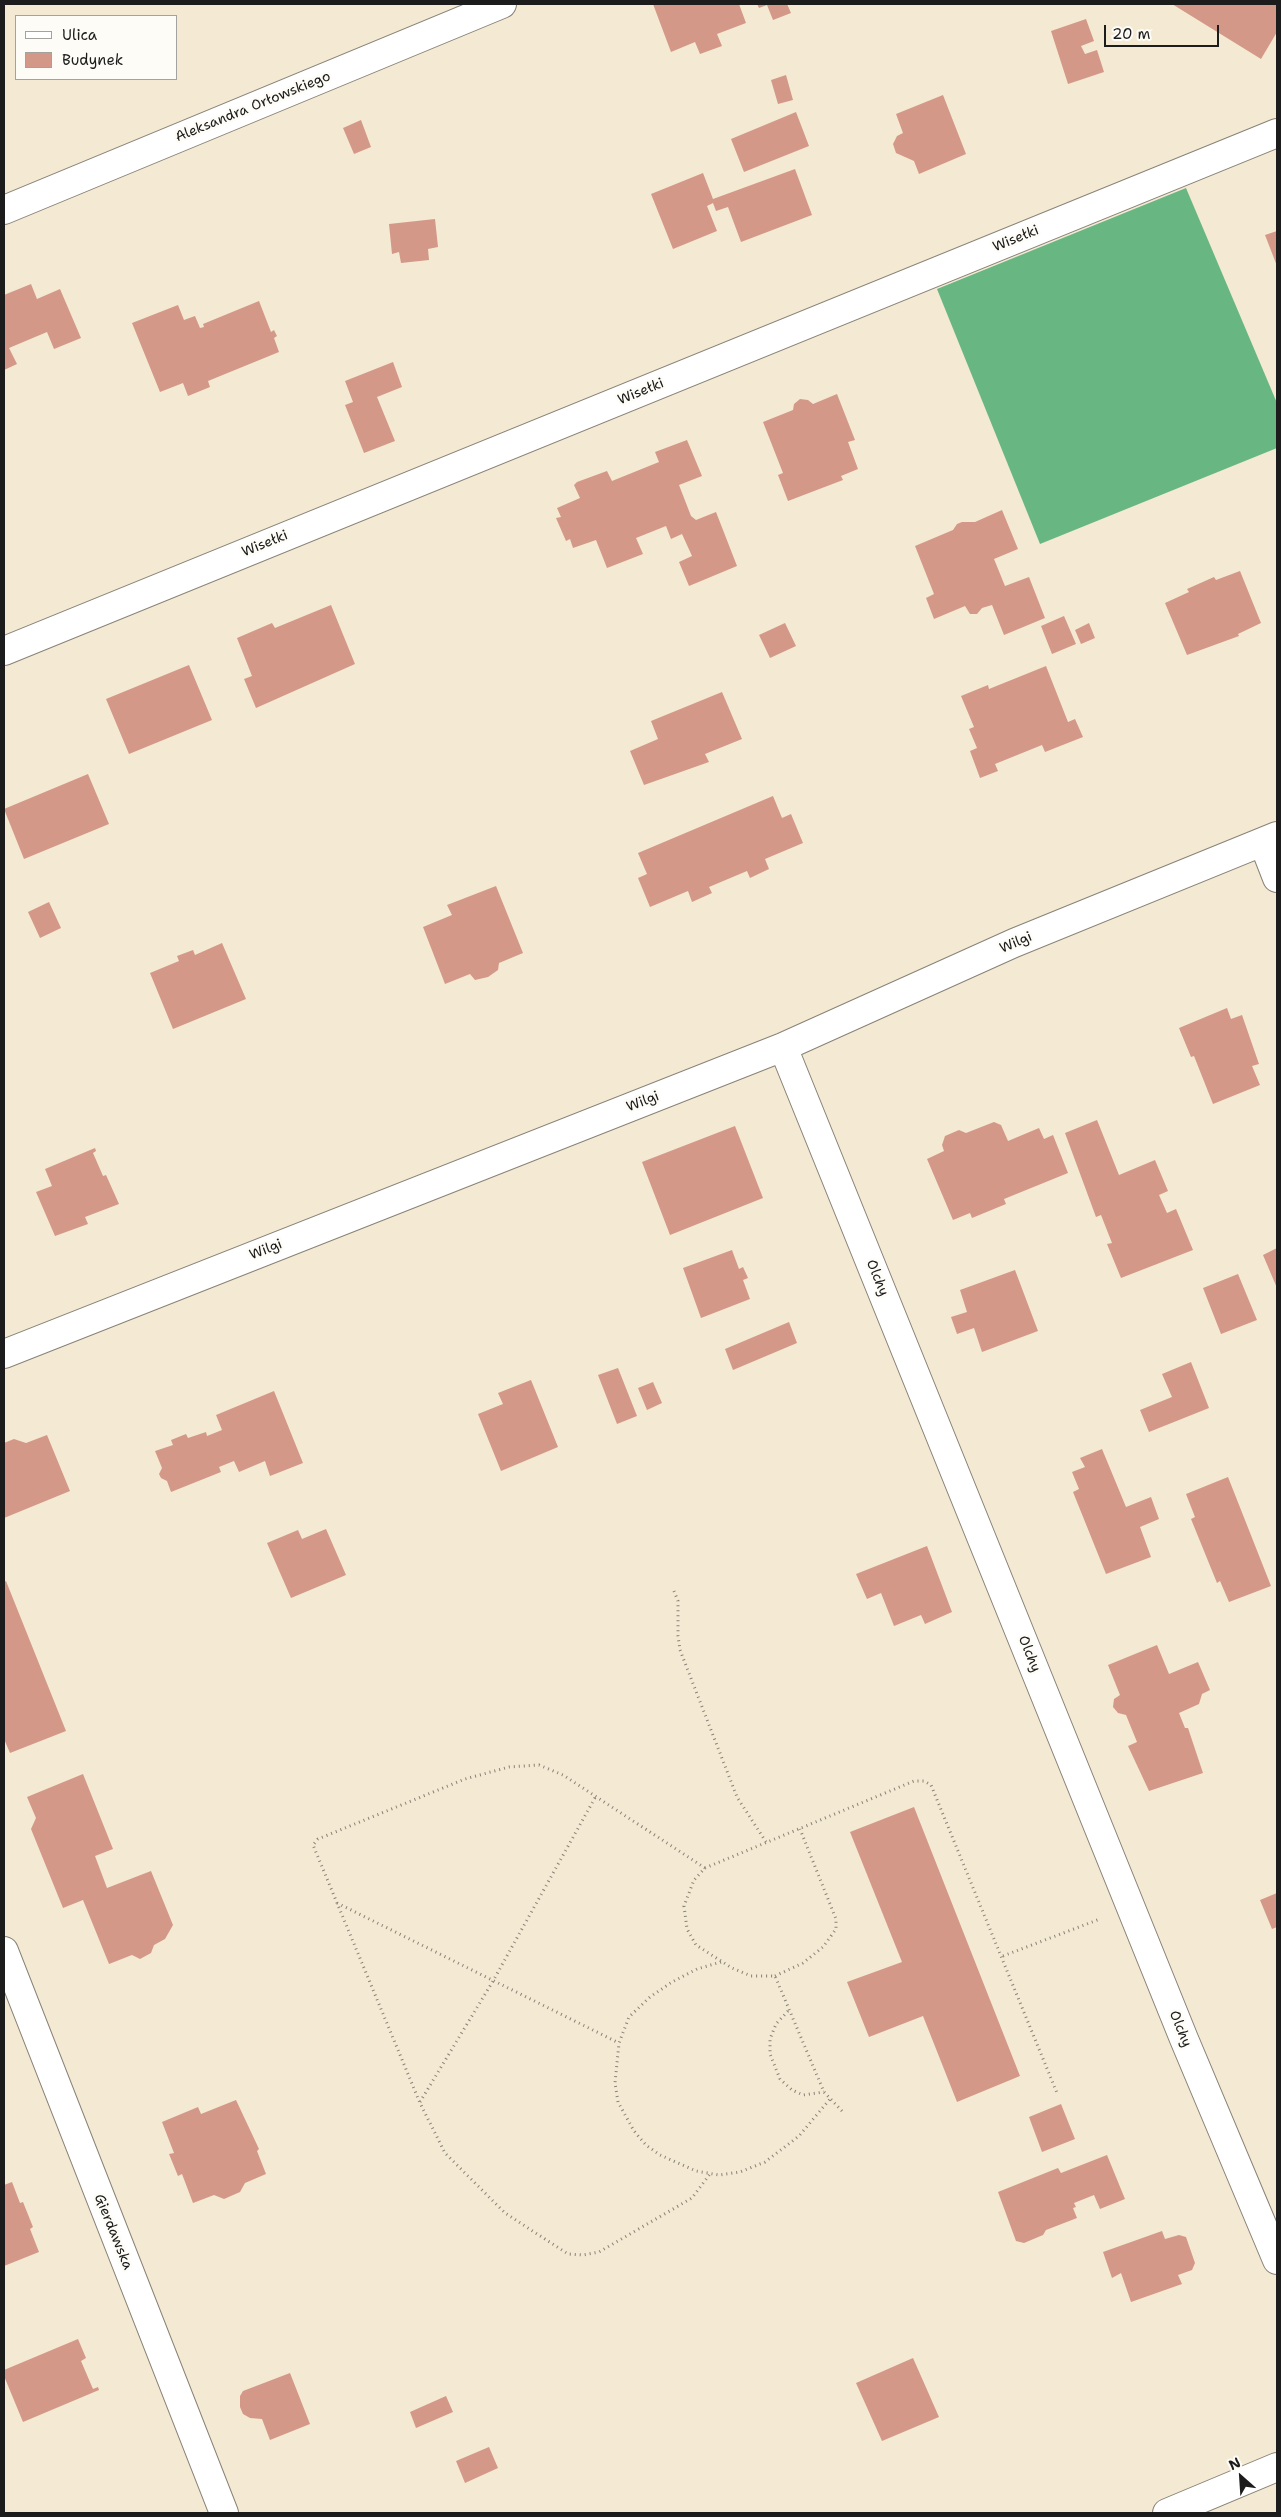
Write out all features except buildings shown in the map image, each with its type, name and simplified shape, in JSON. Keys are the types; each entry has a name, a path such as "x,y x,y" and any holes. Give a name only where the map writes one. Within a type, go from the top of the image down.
{"street":[{"name":"Aleksandra Orłowskiego","path":"4,210 502,4"},
{"name":"Wisełki","path":"4,651 1277,133"},
{"path":"1270,839 1277,878"},
{"name":"Wilgi","path":"4,1354 784,1047 1014,944 1270,839"},
{"name":"Olchy","path":"784,1047 1174,2013 1277,2260"},
{"name":"Gierdawska","path":"4,1951 224,2513"},
{"path":"1167,2513 1277,2468"}],"path":[{"path":"674,1591 678,1608 680,1650 737,1797 766,1842"},
{"path":"705,1868 563,1774 538,1765 509,1767 465,1779 318,1839 314,1848 420,2103 445,2153 505,2213 568,2254 583,2256 599,2252 692,2198 710,2174"},
{"path":"800,1829 836,1919 836,1929 823,1947 803,1963 775,1976 751,1976 722,1962 696,1945 687,1929 684,1918 684,1906 687,1894 694,1880 705,1868 914,1781 928,1782 1003,1956 1057,2093"},
{"path":"420,2103 494,1981 596,1796"},
{"path":"337,1903 619,2043"},
{"path":"1003,1956 1102,1918"},
{"path":"722,1962 689,1973 650,1997 629,2017 619,2043 615,2083 618,2102 634,2131 646,2145 660,2155 696,2171 710,2174 740,2172 765,2162 799,2136 830,2099"},
{"path":"775,1976 788,2011 824,2092 842,2111"},
{"path":"788,2011 776,2024 770,2040 770,2054 780,2079 792,2090 803,2095 824,2092"}],"green space":[{"path":"1186,188 1277,403 1277,448 1040,544 937,289"}]}
